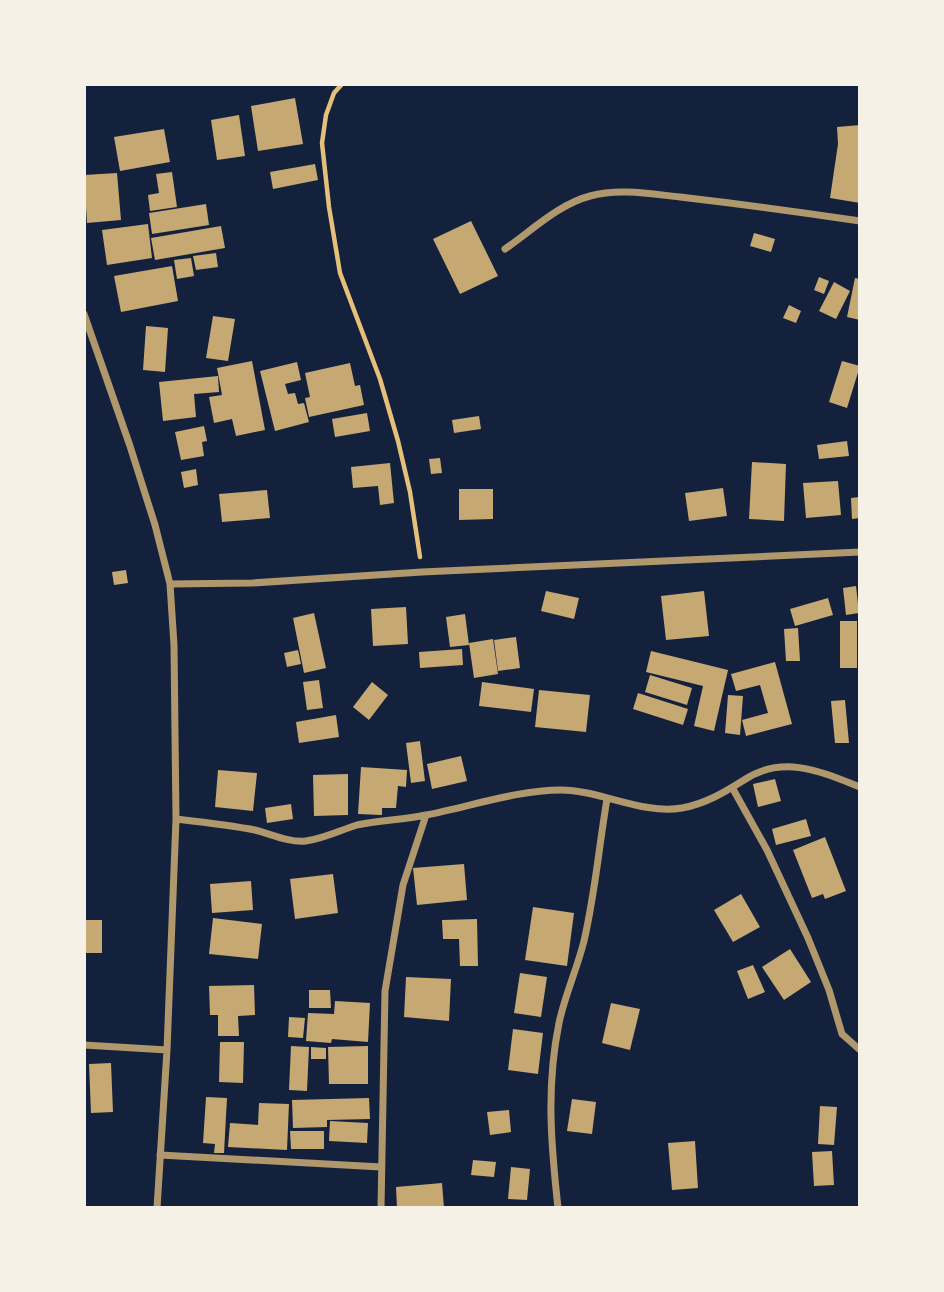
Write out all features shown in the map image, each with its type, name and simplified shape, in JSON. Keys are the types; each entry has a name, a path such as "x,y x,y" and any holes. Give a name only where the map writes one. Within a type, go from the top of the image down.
{"street":[{"path":"505,249 563,208 591,195 608,193 627,192 703,200 860,221"},
{"path":"84,314 134,459 170,583 174,645 176,819 158,1208"},
{"path":"170,583 252,583 422,572 860,552"},
{"path":"176,819 254,830 293,841 308,841 361,824 560,790 581,791 651,807 680,809 733,789 745,779 764,771 789,766 814,769 860,787"},
{"path":"733,789 767,850 808,938 829,990 842,1034 860,1050"},
{"path":"558,1208 550,1136 554,1060 560,1021 584,942 599,866 607,799"},
{"path":"381,1208 386,991 403,885 426,815"},
{"path":"84,1045 167,1050"},
{"path":"160,1155 381,1167"}],"path":[{"path":"342,84 334,93 326,115 322,143 329,207 340,273 380,379 398,441 410,492 422,572"}],"building":[{"path":"295,98 303,144 258,151 251,106"},
{"path":"239,115 245,156 217,160 211,120"},
{"path":"860,125 860,203 830,198 838,144 837,127"},
{"path":"164,129 170,162 120,171 114,137"},
{"path":"315,164 318,180 273,189 270,172"},
{"path":"172,172 177,207 150,211 148,195 159,193 156,174"},
{"path":"117,173 121,220 87,223 84,175"},
{"path":"206,204 209,225 152,234 149,213"},
{"path":"471,221 498,276 460,294 433,239"},
{"path":"148,224 152,258 107,265 102,230"},
{"path":"221,226 225,248 155,260 151,238"},
{"path":"754,233 775,239 771,252 750,246"},
{"path":"216,253 218,267 196,270 193,256"},
{"path":"191,258 194,276 177,279 174,260"},
{"path":"172,266 178,301 121,312 114,276"},
{"path":"819,277 829,281 824,294 814,290"},
{"path":"855,278 860,279 860,320 847,317"},
{"path":"834,282 850,291 836,319 819,311"},
{"path":"789,305 801,311 796,323 783,318"},
{"path":"213,316 235,319 228,361 206,358"},
{"path":"146,326 168,328 165,372 143,370"},
{"path":"252,361 265,430 236,436 232,419 214,423 209,397 222,395 217,368"},
{"path":"842,361 860,366 847,408 829,402"},
{"path":"297,362 301,380 285,384 288,394 295,393 298,404 304,403 309,422 275,431 260,371"},
{"path":"350,363 355,386 360,385 364,405 309,417 305,398 310,397 305,373"},
{"path":"218,376 219,392 194,394 196,417 163,421 159,382"},
{"path":"367,413 370,431 335,437 332,419"},
{"path":"479,416 481,429 454,433 452,420"},
{"path":"204,426 207,441 202,442 204,456 181,460 175,432"},
{"path":"847,441 849,456 819,459 817,445"},
{"path":"440,458 442,473 431,474 429,459"},
{"path":"752,462 786,464 784,521 749,519"},
{"path":"390,463 394,503 380,505 378,486 353,488 351,467"},
{"path":"196,469 198,485 184,488 181,472"},
{"path":"838,481 841,515 806,518 803,483"},
{"path":"723,488 727,516 689,521 685,493"},
{"path":"459,489 493,489 493,519 459,520"},
{"path":"267,490 270,518 222,522 219,494"},
{"path":"860,497 860,518 852,519 851,498"},
{"path":"126,570 128,583 114,585 112,572"},
{"path":"856,586 859,613 846,615 843,588"},
{"path":"546,591 579,598 574,619 541,611"},
{"path":"704,591 709,636 666,640 661,596"},
{"path":"828,598 833,615 795,626 790,609"},
{"path":"406,607 408,644 373,646 371,609"},
{"path":"314,613 326,668 304,673 293,618"},
{"path":"465,614 469,645 450,647 446,617"},
{"path":"840,621 857,621 857,668 840,668"},
{"path":"798,628 800,661 786,661 784,629"},
{"path":"516,637 520,668 498,671 494,640"},
{"path":"493,639 498,674 474,678 469,643"},
{"path":"462,649 463,665 420,668 419,652"},
{"path":"298,650 301,664 287,667 284,653"},
{"path":"651,651 728,670 714,731 694,726 703,686 646,672"},
{"path":"775,662 792,724 746,736 742,720 768,713 760,685 736,691 731,674"},
{"path":"650,675 692,688 687,705 645,692"},
{"path":"319,680 323,708 307,710 303,682"},
{"path":"372,682 388,695 369,720 353,707"},
{"path":"482,682 534,689 531,712 479,706"},
{"path":"539,690 590,695 586,732 535,727"},
{"path":"638,693 688,709 683,725 633,709"},
{"path":"728,695 743,696 740,735 725,733"},
{"path":"845,700 849,743 835,743 831,701"},
{"path":"336,715 339,737 299,743 296,722"},
{"path":"420,741 425,781 411,783 406,743"},
{"path":"461,756 467,781 432,789 427,764"},
{"path":"361,767 407,770 406,787 398,786 396,808 382,808 382,815 358,814"},
{"path":"218,770 257,773 253,811 215,807"},
{"path":"348,774 348,815 314,816 313,775"},
{"path":"775,779 781,801 758,807 753,784"},
{"path":"291,804 293,819 267,823 265,808"},
{"path":"806,819 811,836 776,845 772,829"},
{"path":"825,837 846,891 825,899 823,894 812,898 793,850"},
{"path":"464,864 467,900 417,905 413,868"},
{"path":"333,874 338,913 295,919 290,879"},
{"path":"251,881 253,910 212,913 210,884"},
{"path":"741,894 760,927 733,942 714,910"},
{"path":"533,907 574,913 567,966 525,960"},
{"path":"213,918 262,924 258,959 209,954"},
{"path":"477,919 478,966 460,966 459,939 443,939 442,920"},
{"path":"84,920 102,920 102,953 84,953"},
{"path":"790,949 811,982 784,1000 762,967"},
{"path":"753,965 765,992 748,999 737,971"},
{"path":"520,973 547,977 541,1017 514,1013"},
{"path":"406,977 451,979 449,1021 404,1017"},
{"path":"254,985 255,1015 238,1016 239,1036 218,1036 218,1015 210,1015 209,986"},
{"path":"309,990 330,990 331,1008 309,1008"},
{"path":"335,1001 370,1003 368,1042 332,1039 331,1043 306,1041 308,1013 334,1014"},
{"path":"611,1003 640,1009 630,1050 602,1043"},
{"path":"289,1017 305,1018 303,1038 288,1037"},
{"path":"513,1029 543,1033 538,1074 508,1070"},
{"path":"220,1042 244,1042 243,1083 219,1082"},
{"path":"291,1046 309,1047 307,1091 289,1090"},
{"path":"368,1046 368,1084 329,1084 328,1047"},
{"path":"311,1047 326,1048 326,1059 311,1059"},
{"path":"111,1063 113,1112 91,1113 89,1064"},
{"path":"206,1097 227,1098 224,1153 214,1153 215,1144 203,1143"},
{"path":"369,1098 370,1119 327,1120 327,1127 293,1128 292,1100"},
{"path":"572,1099 596,1102 592,1134 567,1131"},
{"path":"259,1103 289,1104 287,1150 228,1147 230,1123 258,1125"},
{"path":"820,1106 837,1107 834,1145 818,1144"},
{"path":"509,1110 511,1132 490,1135 487,1112"},
{"path":"330,1121 368,1123 367,1143 329,1141"},
{"path":"290,1131 324,1131 324,1149 291,1149"},
{"path":"695,1141 698,1188 672,1190 668,1143"},
{"path":"832,1151 834,1185 814,1186 812,1152"},
{"path":"473,1160 496,1162 494,1177 471,1175"},
{"path":"511,1167 530,1169 527,1200 508,1199"},
{"path":"442,1183 444,1208 397,1208 396,1187"}]}
